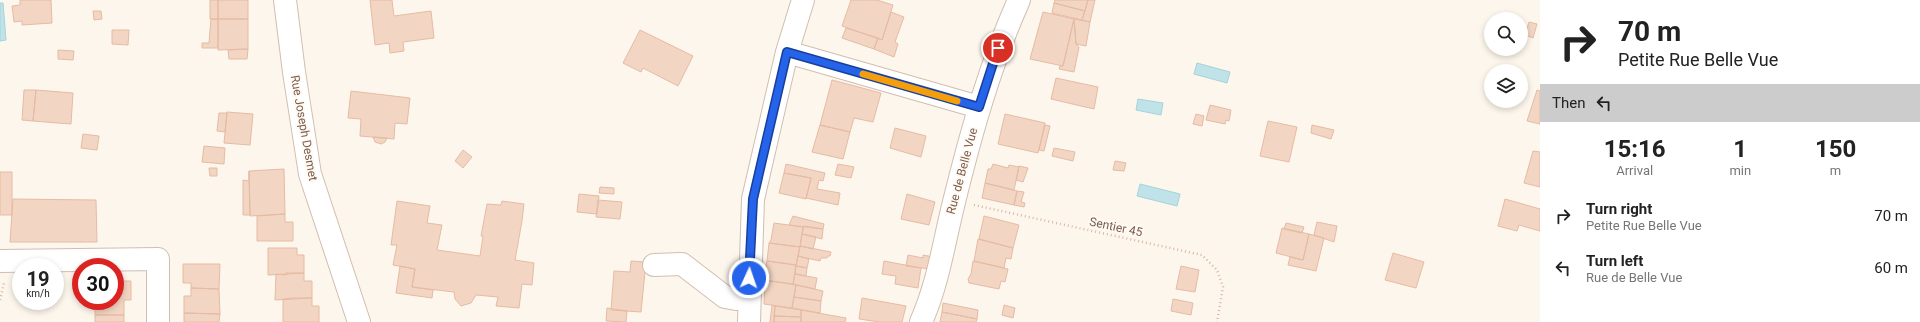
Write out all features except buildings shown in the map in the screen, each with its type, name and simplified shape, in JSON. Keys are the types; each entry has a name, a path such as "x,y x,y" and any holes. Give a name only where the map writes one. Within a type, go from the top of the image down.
{"street":[{"name":"Rue Joseph Desmet","path":"285,0 294,72 310,174 358,322"},
{"path":"749,322 753,199 787,52 803,0"},
{"name":"Rue de Belle Vue","path":"921,322 938,273 954,201 979,107 1003,36 1019,0"},
{"path":"787,52 979,107"},
{"path":"0,261 158,259 158,322"},
{"path":"654,265 682,264 725,297 736,300 749,298"}],"path":[{"name":"Sentier 45","path":"954,201 1202,255 1217,270 1223,287 1216,322"}],"water":[{"path":"0,3 3,3 6,40 0,41"},
{"path":"1197,63 1230,72 1227,83 1194,74"},
{"path":"1138,99 1163,103 1161,115 1136,110"},
{"path":"1140,184 1180,194 1177,206 1137,196"}],"slow traffic":[{"path":"863,74 957,101"}],"route":[{"path":"749,278 753,199 787,52 979,107 998,48"}]}
